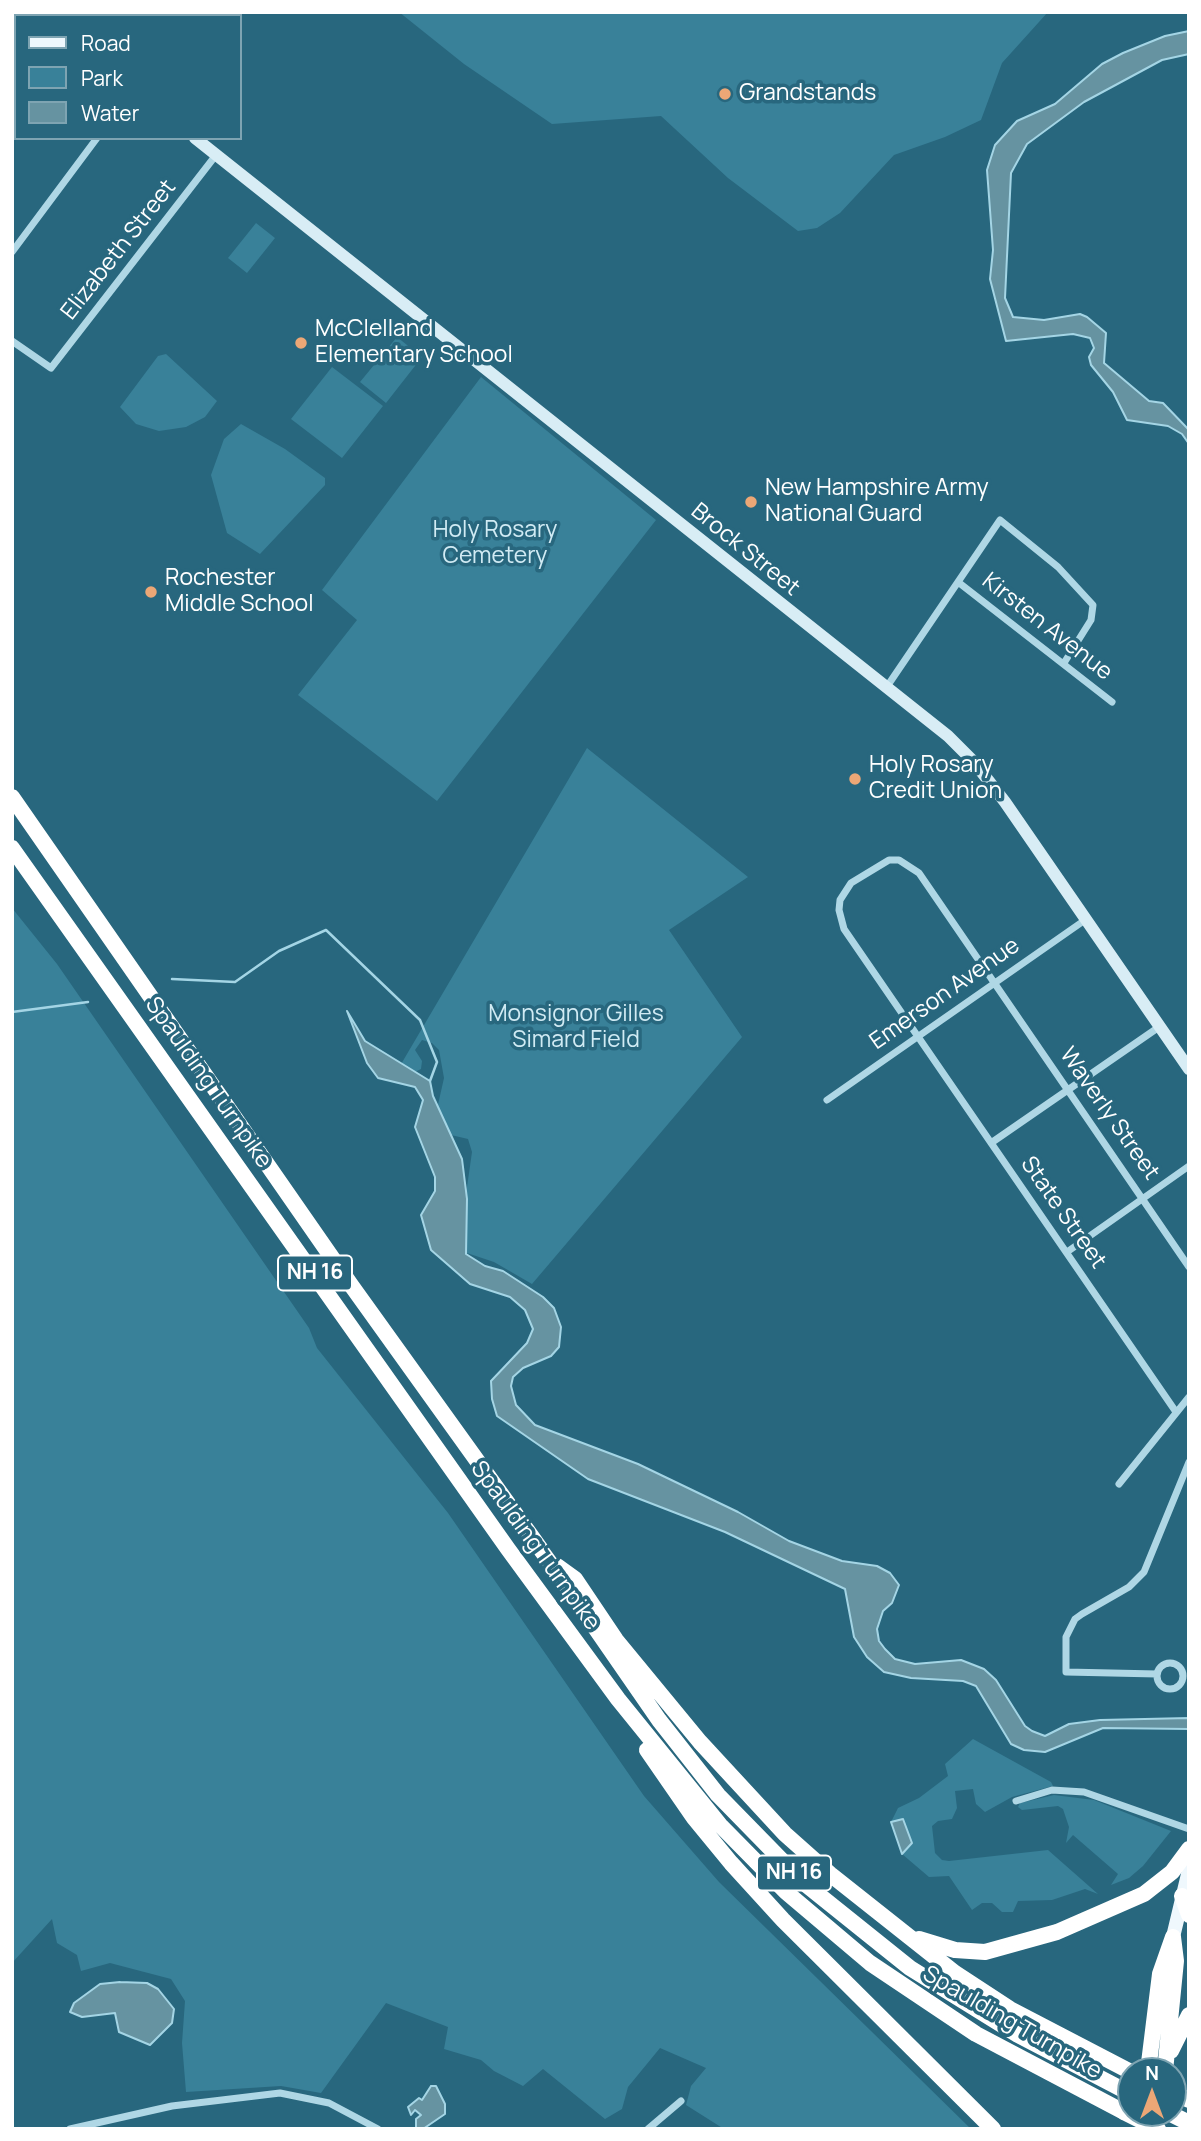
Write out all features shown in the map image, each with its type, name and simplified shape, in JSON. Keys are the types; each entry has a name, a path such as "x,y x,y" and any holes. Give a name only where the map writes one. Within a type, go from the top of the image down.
{"highway":[{"name":"Spaulding Turnpike","path":"12,797 335,1263 547,1558 659,1720 718,1795 804,1883 879,1945 944,1991 1018,2035 1117,2087"},
{"name":"Spaulding Turnpike","path":"12,848 508,1549 618,1699 720,1825 823,1926 870,1963 976,2034 1159,2129"},
{"path":"547,1558 575,1579 616,1640 740,1786 785,1833 900,1932 955,1973 1010,2009 1117,2064"},
{"path":"618,1699 657,1767 731,1863 783,1920 993,2129"},
{"path":"900,1932 942,1948 966,1952 1016,1945 1079,1924 1144,1894 1172,1872 1189,1849"},
{"path":"1182,1896 1189,1915"},
{"path":"1166,2057 1181,1938"},
{"path":"1150,2057 1160,1974 1181,1938"},
{"path":"1170,2057 1189,2015"}],"main road":[{"path":"1181,1938 1182,1896 1189,1870"}],"street":[{"path":"12,251 95,140"},
{"name":"Brock Street","path":"197,140 948,736 974,762 1006,802 1189,1069"},
{"name":"Elizabeth Street","path":"12,341 51,368 216,155"},
{"path":"886,688 1000,520 1067,576 1093,605 1091,620 1064,663"},
{"name":"Kirsten Avenue","path":"958,582 1112,702"},
{"name":"Waverly Street","path":"919,1036 841,920 840,900 859,876 889,860 908,864 919,873 1189,1267"},
{"name":"Emerson Avenue","path":"827,1100 1085,920"},
{"path":"991,1143 1159,1027"},
{"name":"State Street","path":"919,1036 1176,1412"},
{"path":"1067,1252 1189,1166"},
{"path":"1119,1483 1189,1396"},
{"path":"1157,1674 1066,1672 1066,1637 1075,1619 1097,1603 1129,1587 1144,1572 1189,1462"},
{"path":"1016,1801 1052,1790 1071,1790 1099,1797 1189,1829"},
{"path":"70,2129 195,2102 280,2093 329,2103 378,2129"},
{"path":"649,2129 681,2101"}],"green space":[{"path":"399,12 1048,12 1002,63 981,120 945,137 894,155 840,213 817,228 798,231 728,178 661,116 552,124 464,64"},
{"path":"256,223 275,238 247,273 228,258"},
{"path":"397,337 422,357 386,403 360,382"},
{"path":"166,354 217,401 205,417 186,427 159,431 136,424 120,407 158,356"},
{"path":"332,367 383,406 342,458 291,419"},
{"name":"Holy Rosary Cemetery","path":"481,377 656,520 437,801 298,695 357,620 322,590"},
{"path":"241,424 285,449 325,478 325,485 260,554 227,533 211,475 224,439"},
{"name":"Monsignor Gilles Simard Field","path":"587,748 748,877 669,930 742,1037 532,1284 494,1262 458,1250 472,1152 468,1139 451,1135 435,1118 444,1078 439,1050 432,1043 422,1040 415,1050 422,1061 421,1069 413,1073 397,1071"},
{"path":"12,908 57,964 309,1328 317,1348 448,1513 644,1796 719,1882 971,2129 724,2129 686,2105 691,2086 706,2068 660,2048 628,2087 622,2109 605,2119 543,2069 523,2086 494,2071 481,2060 444,2049 448,2027 386,2003 321,2093 281,2086 186,2092 182,2043 185,2001 171,1979 110,1963 81,1971 77,1955 57,1943 52,1919 12,1963"},
{"path":"973,1739 1051,1782 1053,1786 1012,1797 985,1812 976,1804 973,1789 955,1791 957,1808 952,1819 938,1821 932,1826 935,1853 942,1860 949,1861 1048,1850 1098,1894 1085,1889 1052,1900 1018,1901 1013,1912 1002,1912 992,1903 982,1903 972,1910 949,1876 929,1877 902,1854 891,1822 898,1808 919,1798 948,1776 945,1764"},
{"path":"1054,1795 1094,1800 1171,1831 1143,1866 1129,1878 1111,1885 1118,1874 1073,1835 1066,1843 1069,1827 1063,1809 1058,1806 1022,1810 1018,1807 1020,1803"}],"water":[{"path":"1189,31 1189,54 1162,60 1084,102 1027,144 1011,173 1005,298 1013,317 1044,320 1080,314 1087,317 1106,333 1104,363 1149,401 1163,403 1189,430 1189,444 1182,434 1168,426 1127,420 1113,392 1091,365 1089,357 1094,348 1090,338 1073,334 1006,341 990,279 993,250 987,170 995,145 1017,121 1055,104 1102,64 1123,53 1165,36"},
{"path":"347,1011 365,1041 430,1081 433,1096 462,1159 467,1199 466,1254 485,1266 503,1271 543,1297 554,1308 561,1327 559,1347 551,1356 523,1368 513,1377 511,1386 516,1405 535,1425 638,1464 738,1512 789,1541 842,1561 877,1566 890,1573 899,1585 892,1603 883,1611 877,1629 879,1641 885,1649 895,1659 915,1664 961,1660 984,1669 996,1680 1025,1726 1032,1731 1045,1736 1069,1724 1100,1720 1189,1718 1189,1729 1103,1728 1045,1752 1024,1750 1011,1744 976,1686 963,1681 911,1678 884,1672 867,1657 854,1637 845,1589 725,1532 588,1479 497,1416 491,1381 527,1343 533,1329 525,1310 510,1297 470,1284 431,1250 421,1215 435,1191 435,1177 415,1127 423,1100 415,1087 378,1078 367,1063"},
{"path":"903,1819 912,1843 902,1854 891,1822"},
{"path":"147,1983 158,1989 174,2009 172,2023 150,2045 119,2032 115,2013 82,2017 70,2012 74,2003 100,1984"},
{"path":"431,2086 436,2086 445,2104 445,2114 423,2129 416,2129 416,2119 421,2115 415,2110 411,2115 408,2107 419,2098 422,2100"}],"waterway":[{"path":"172,979 235,982 279,951 326,930 420,1020 437,1062 430,1081"},
{"path":"12,1012 88,1002"}],"place":[{"name":"Grandstands","path":"725,94"},
{"name":"McClelland Elementary School","path":"301,343"},
{"name":"New Hampshire Army National Guard","path":"751,502"},
{"name":"Rochester Middle School","path":"151,592"},
{"name":"Holy Rosary Credit Union","path":"855,779"}]}
